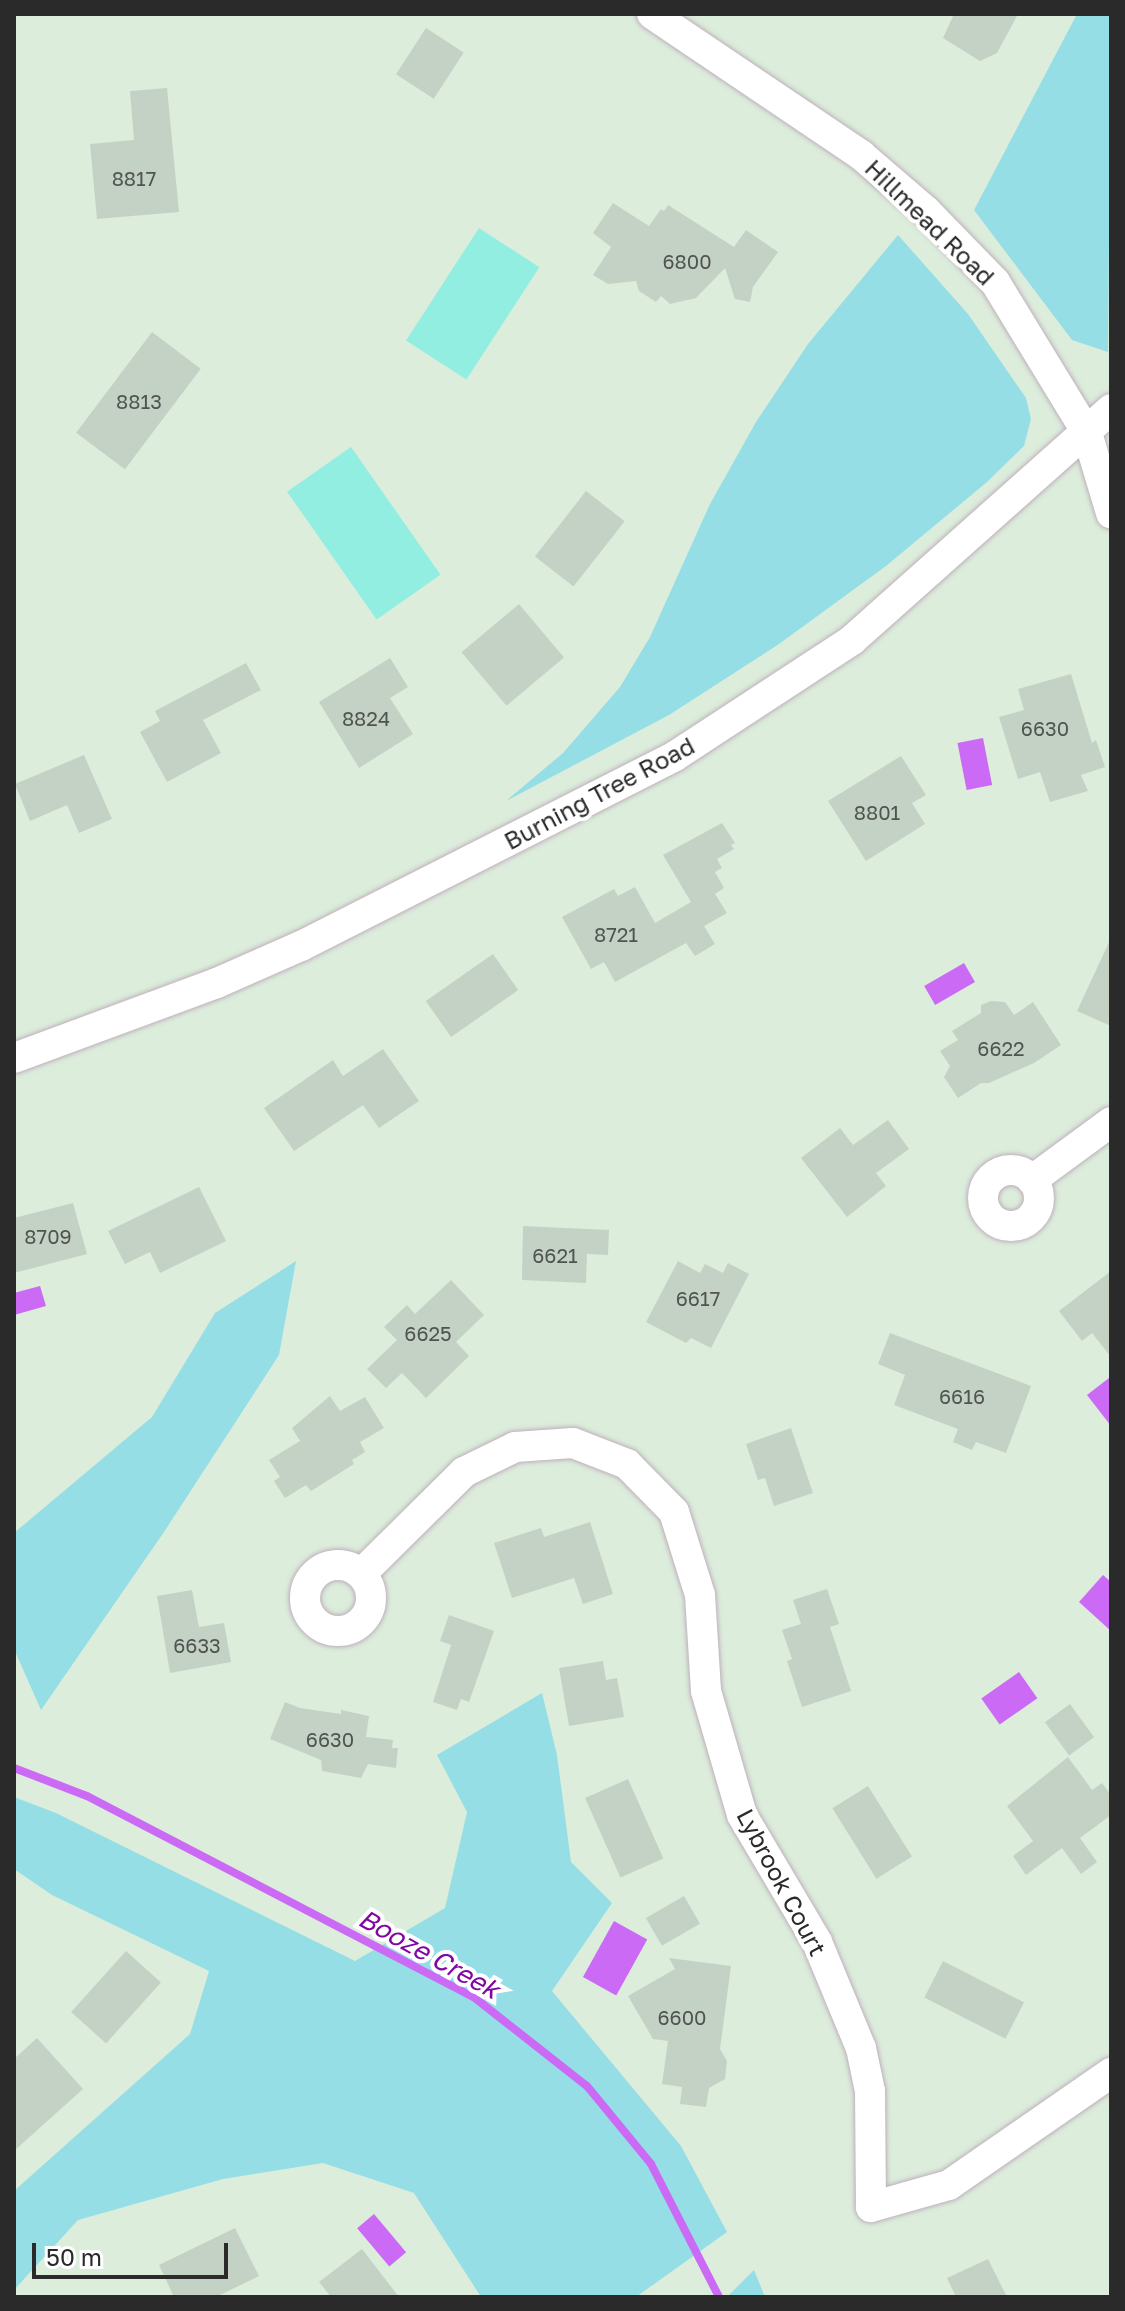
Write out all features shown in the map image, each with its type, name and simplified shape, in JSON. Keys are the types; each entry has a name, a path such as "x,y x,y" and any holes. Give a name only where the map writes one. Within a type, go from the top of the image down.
{"street":[{"name":"Hillmead Road","path":"652,14 861,155 926,211 995,282 1087,433 1111,513"},
{"name":"Burning Tree Road","path":"14,1058 217,983 301,946 675,756 852,640 1111,409"},
{"path":"1032,1180 1111,1122"},
{"name":"Lybrook Court","path":"361,1574 464,1472 515,1447 573,1443 627,1464 674,1512 700,1595 706,1691 742,1815 817,1942 861,2048 870,2091 871,2207 949,2185 1111,2073"}],"shaded area":[{"path":"1077,14 1111,14 1108,352 1072,340 974,210"},
{"path":"479,228 539,267 466,380 406,340"},
{"path":"898,235 968,314 1026,398 1031,419 1024,446 987,482 886,566 779,644 669,715 506,801 563,753 620,687 650,637 710,504 756,422 808,344"},
{"path":"351,447 440,575 377,620 287,492"},
{"path":"983,738 992,785 967,790 957,743"},
{"path":"964,963 975,982 935,1005 924,986"},
{"path":"296,1261 279,1355 164,1532 41,1710 14,1649 14,1533 152,1417 215,1313"},
{"path":"40,1286 46,1306 14,1315 14,1293"},
{"path":"1109,1378 1111,1380 1111,1426 1087,1395"},
{"path":"1103,1575 1111,1582 1111,1631 1079,1602"},
{"path":"1019,1672 1037,1698 1000,1725 981,1698"},
{"path":"542,1693 557,1755 571,1862 612,1903 552,1991 681,2146 727,2232 636,2297 481,2297 414,2193 323,2163 223,2179 78,2220 14,2290 14,2191 190,2034 209,1971 52,1895 14,1869 14,1797 56,1813 355,1961 445,1908 467,1812 437,1755"},
{"path":"614,1921 647,1939 616,1995 583,1977"},
{"path":"374,2214 406,2252 389,2266 357,2228"},
{"path":"754,2270 765,2297 727,2297"}],"building":[{"path":"954,14 1018,14 997,53 980,61 943,38"},
{"path":"426,28 464,53 434,99 396,74"},
{"path":"167,88 179,212 97,219 90,144 134,140 130,91"},
{"path":"613,203 649,226 661,209 664,211 668,205 734,247 746,230 778,252 753,287 750,302 735,299 725,268 696,298 670,304 661,296 656,302 639,291 636,281 608,284 593,275 611,247 593,233"},
{"path":"152,332 201,369 125,469 76,433"},
{"path":"586,491 625,521 574,587 535,556"},
{"path":"519,604 564,658 507,706 462,652"},
{"path":"390,658 408,687 390,698 413,734 359,768 319,702"},
{"path":"246,663 261,690 203,720 221,753 167,782 140,732 160,721 155,711"},
{"path":"1071,674 1092,743 1096,740 1105,767 1081,775 1088,791 1050,802 1040,772 1018,779 999,717 1024,710 1018,689"},
{"path":"84,755 112,819 79,833 67,805 30,821 15,784"},
{"path":"901,756 926,795 912,803 925,824 866,861 828,801"},
{"path":"722,823 735,843 731,845 734,849 717,859 722,868 715,872 724,888 715,894 727,913 704,926 715,944 695,956 686,943 615,982 604,962 591,969 562,917 614,889 618,896 635,887 655,923 691,902 663,855"},
{"path":"1111,938 1111,1026 1077,1011"},
{"path":"493,954 518,990 451,1037 426,1001"},
{"path":"991,1001 1005,1002 1014,1015 1033,1002 1061,1045 1034,1063 989,1083 981,1083 958,1098 944,1077 950,1066 940,1051 958,1040 952,1031 981,1013 981,1005"},
{"path":"383,1049 419,1101 379,1128 363,1105 294,1151 264,1108 333,1060 343,1076"},
{"path":"888,1120 909,1149 876,1173 886,1186 847,1217 801,1158 840,1128 853,1145"},
{"path":"199,1187 226,1241 160,1273 150,1252 125,1264 108,1231"},
{"path":"73,1203 87,1254 14,1273 14,1218"},
{"path":"523,1226 609,1230 608,1255 587,1254 586,1283 522,1280"},
{"path":"678,1261 700,1273 705,1264 723,1273 728,1263 749,1274 711,1348 691,1338 686,1343 646,1322"},
{"path":"1111,1271 1111,1357 1092,1333 1082,1341 1059,1311"},
{"path":"451,1280 484,1315 456,1342 469,1356 426,1398 402,1373 386,1388 367,1369 397,1340 384,1327 407,1305 415,1314"},
{"path":"890,1333 1031,1386 1006,1453 976,1442 972,1450 953,1442 958,1429 894,1405 905,1375 878,1364"},
{"path":"330,1396 340,1411 365,1397 384,1428 360,1442 365,1452 352,1460 354,1464 311,1491 306,1485 285,1498 274,1481 280,1477 269,1460 300,1441 292,1428"},
{"path":"791,1428 813,1493 774,1506 765,1478 758,1480 746,1444"},
{"path":"590,1522 613,1594 583,1604 574,1578 512,1598 494,1543 541,1528 544,1537"},
{"path":"827,1589 839,1624 830,1627 851,1691 802,1707 787,1661 792,1659 782,1630 801,1624 793,1600"},
{"path":"192,1590 199,1627 224,1623 231,1662 170,1673 157,1596"},
{"path":"449,1615 494,1631 469,1702 461,1699 457,1710 433,1702 451,1645 440,1641"},
{"path":"603,1661 606,1680 617,1678 624,1717 569,1726 559,1668"},
{"path":"285,1702 300,1708 341,1714 341,1710 369,1716 366,1737 393,1740 392,1748 398,1748 396,1768 368,1764 361,1778 322,1771 321,1760 270,1739"},
{"path":"1070,1704 1094,1737 1069,1755 1045,1722"},
{"path":"1068,1757 1092,1790 1102,1783 1111,1795 1111,1815 1080,1838 1097,1862 1081,1874 1062,1848 1026,1875 1013,1856 1033,1841 1007,1806"},
{"path":"628,1779 663,1858 620,1878 585,1798"},
{"path":"868,1786 912,1856 876,1879 832,1808"},
{"path":"684,1896 700,1924 662,1946 646,1918"},
{"path":"126,1951 161,1982 106,2043 71,2012"},
{"path":"669,1958 731,1966 720,2049 727,2061 725,2079 709,2088 706,2107 680,2104 682,2087 662,2084 668,2041 653,2039 628,1996 675,1969"},
{"path":"943,1961 1024,2002 1005,2039 924,1998"},
{"path":"37,2038 83,2089 14,2151 14,2059"},
{"path":"235,2228 259,2276 216,2297 174,2297 159,2265"},
{"path":"362,2249 399,2297 331,2297 319,2282"},
{"path":"988,2259 1007,2297 956,2297 947,2278"}],"waterway":[{"name":"Booze Creek","path":"14,1768 87,1796 475,1998 587,2086 651,2164 719,2297"}]}
